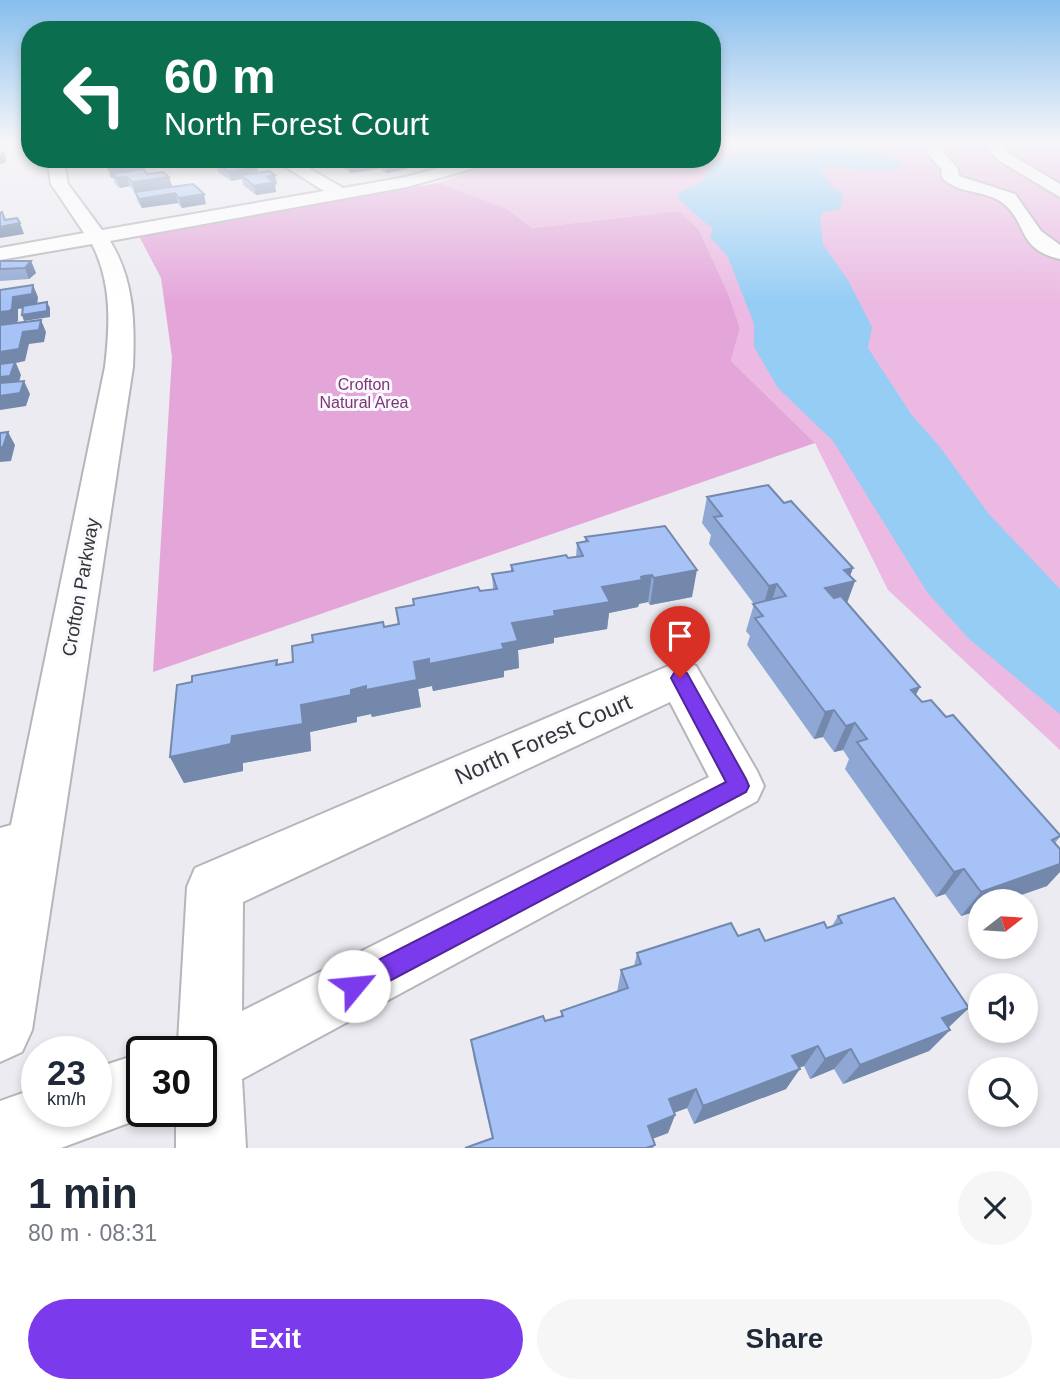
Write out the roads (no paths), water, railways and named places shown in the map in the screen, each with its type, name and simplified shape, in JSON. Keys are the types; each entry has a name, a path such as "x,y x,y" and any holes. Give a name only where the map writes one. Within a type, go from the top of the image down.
{"street":[{"name":"Crofton Parkway","path":"0,1030 17,848 119,367 122,322 118,288 108,256 98,237 64,196"},
{"path":"0,254 332,196"},
{"path":"1001,196 1015,204 1031,236 1038,243 1060,253"},
{"name":"North Forest Court","path":"680,678 739,786 205,1063 215,887 680,678"},
{"path":"0,1136 25,1127"},
{"path":"210,1127 211,1148"}],"water":[{"path":"678,196 843,196 840,209 824,212 820,218 823,244 848,280 872,327 868,348 911,414 939,446 988,513 1060,589 1060,714 968,638 927,592 833,441 778,388 754,347 754,324 728,257 710,237 713,229 679,200"}],"park label":[{"name":"Crofton Natural Area","path":"364,393"}]}
